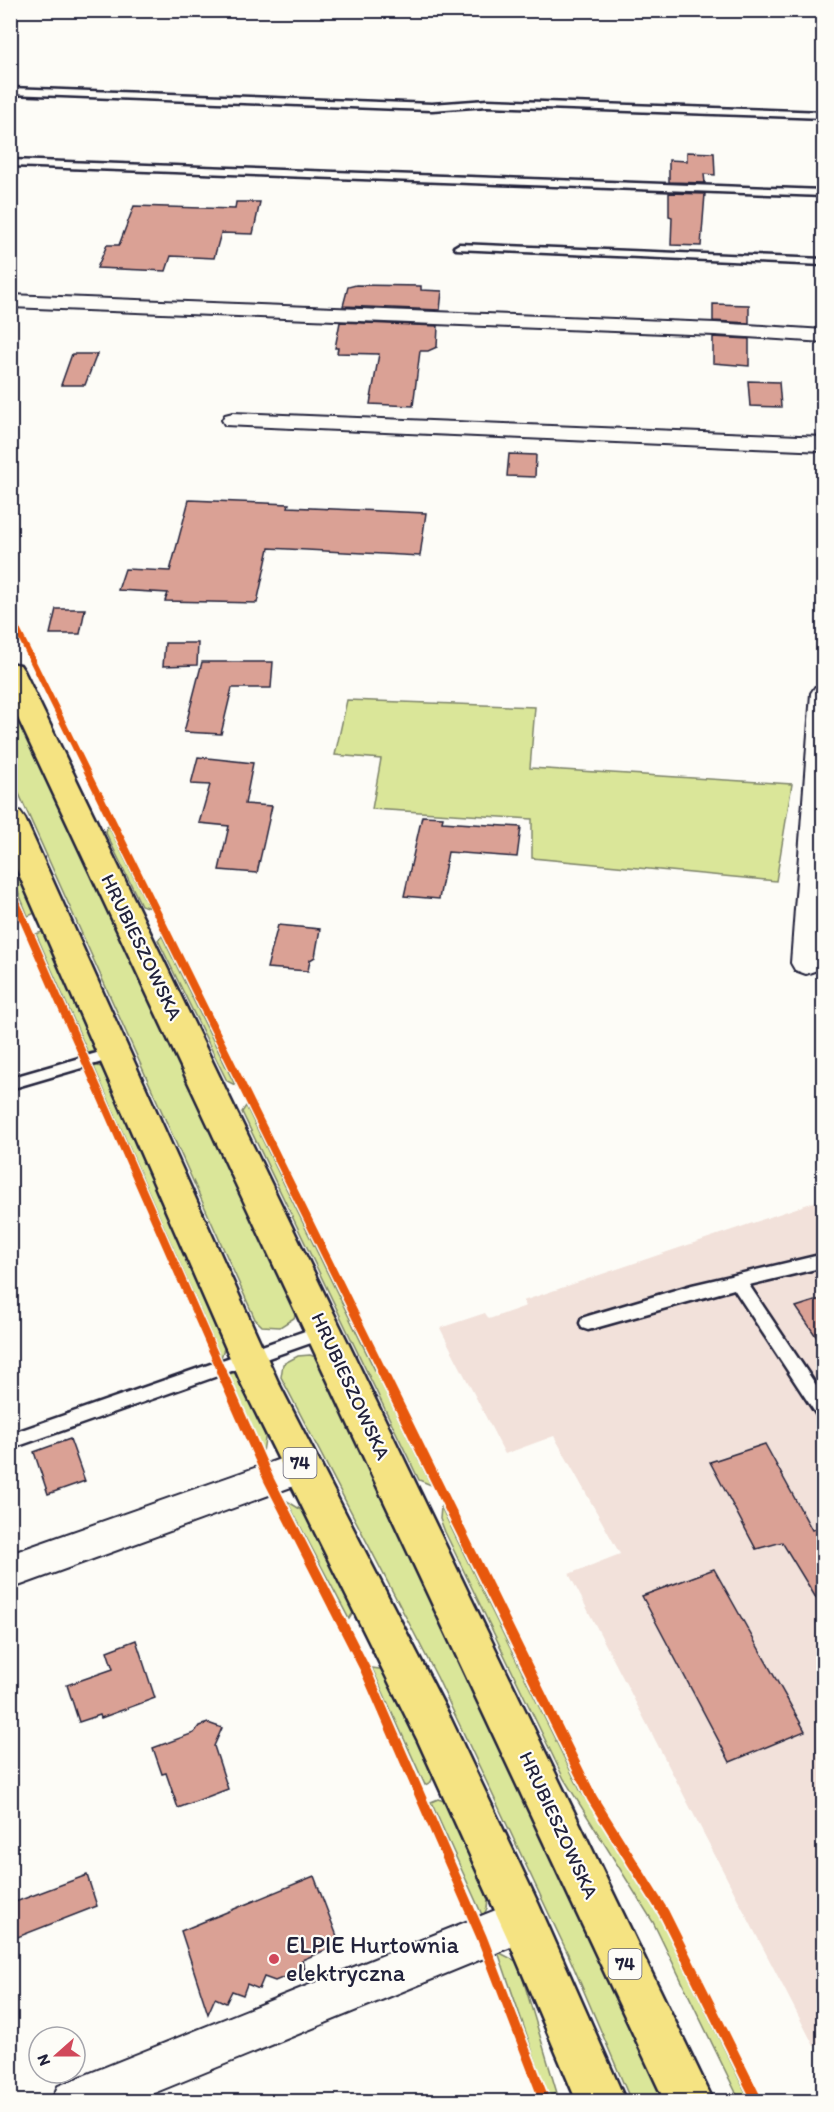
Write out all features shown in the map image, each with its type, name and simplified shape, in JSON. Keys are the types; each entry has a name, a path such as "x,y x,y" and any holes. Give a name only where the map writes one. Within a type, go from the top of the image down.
{"main road":[{"name":"HRUBIESZOWSKA","path":"10,671 690,2102"},
{"name":"74","path":"10,819 249,1358 406,1670 523,1921 602,2102"}],"street":[{"path":"10,301 715,329 824,336"},
{"path":"233,420 824,444"},
{"path":"806,963 824,693"},
{"path":"10,1572 303,1467"},
{"path":"74,2102 523,1921"}],"lane":[{"path":"10,91 432,107 487,103 824,115"},
{"path":"11,163 824,193"},
{"path":"459,247 824,262"},
{"path":"10,1084 114,1053"},
{"path":"588,1323 737,1280 824,1260"},
{"path":"737,1280 824,1412"},
{"path":"10,1442 325,1331"}],"shaded area":[{"path":"823,1199 824,2040 814,2046 569,1574 620,1554 554,1436 505,1454 440,1328 485,1313 489,1319 526,1306 523,1301"}],"green space":[{"path":"10,696 297,1309 294,1318 280,1327 262,1326 255,1319 11,776"},
{"path":"347,700 535,707 530,768 792,784 776,881 532,858 532,819 372,809 381,759 335,755"},
{"path":"108,825 149,908 141,905 105,831"},
{"path":"10,863 18,866 37,908 33,914 28,916 11,874"},
{"path":"42,932 49,934 96,1044 93,1051 88,1053 36,934"},
{"path":"162,936 235,1085 227,1081 158,940"},
{"path":"94,1067 106,1068 225,1345 221,1358"},
{"path":"246,1106 431,1485 419,1480 242,1112"},
{"path":"310,1355 318,1358 668,2101 631,2101 568,1954 437,1677 281,1377 283,1364 298,1356"},
{"path":"229,1374 238,1375 266,1432 263,1452"},
{"path":"287,1501 308,1514 357,1607 349,1619"},
{"path":"441,1507 580,1790 660,1918 750,2101 740,2101 653,1922 564,1779 445,1532 440,1519"},
{"path":"372,1668 387,1670 435,1771 431,1782 425,1785"},
{"path":"438,1799 450,1803 489,1891 487,1908 483,1917 431,1802"},
{"path":"498,1952 516,1961 520,1969 557,2093 548,2096"}],"building":[{"path":"687,152 714,153 715,175 704,174 705,183 669,182 669,160 687,161"},
{"path":"669,193 705,194 701,246 671,245 672,217 669,216"},
{"path":"236,202 260,202 253,234 221,233 214,258 171,256 166,271 97,268 107,245 119,245 134,206 235,209"},
{"path":"356,285 421,286 421,290 442,291 440,310 343,306 348,287"},
{"path":"713,304 749,305 749,323 713,321"},
{"path":"340,322 438,326 437,347 428,351 420,351 413,406 370,404 379,354 337,353 338,348 335,348"},
{"path":"713,337 749,339 749,366 713,363"},
{"path":"72,354 97,354 85,385 61,385"},
{"path":"748,381 779,382 781,407 750,406"},
{"path":"509,454 536,455 535,477 507,476"},
{"path":"189,500 426,513 420,556 269,548 257,603 165,601 168,593 118,590 125,569 170,571"},
{"path":"56,609 85,609 80,634 50,634"},
{"path":"165,643 198,643 197,665 163,666"},
{"path":"202,662 273,662 271,688 232,688 221,734 184,732"},
{"path":"198,757 253,763 245,804 272,806 257,873 219,870 229,826 199,823 210,785 191,784"},
{"path":"422,816 443,817 442,822 521,827 517,857 448,852 439,899 404,896"},
{"path":"278,925 320,929 315,957 310,960 308,971 267,968"},
{"path":"824,1298 824,1348 796,1307"},
{"path":"70,1439 85,1481 48,1494 34,1452"},
{"path":"765,1444 812,1530 824,1525 824,1611 782,1542 756,1549 710,1462"},
{"path":"714,1569 805,1731 730,1762 642,1596"},
{"path":"136,1640 155,1698 101,1718 100,1715 79,1722 67,1685 113,1669 107,1651"},
{"path":"208,1723 222,1728 214,1746 228,1789 178,1808 166,1773 162,1774 153,1748 194,1733 199,1726"},
{"path":"87,1875 97,1906 10,1940 10,1904"},
{"path":"314,1876 340,1944 302,1960 305,1969 275,1981 264,1977 259,1989 247,1984 243,1995 232,1991 226,2003 215,1998 208,2014 181,1931"}],"cycle path":[{"path":"10,615 592,1798 664,1913 758,2102"},
{"path":"10,889 269,1480 365,1669 482,1938 545,2102"}],"place":[{"name":"ELPIE Hurtownia elektryczna","path":"274,1959"}]}
